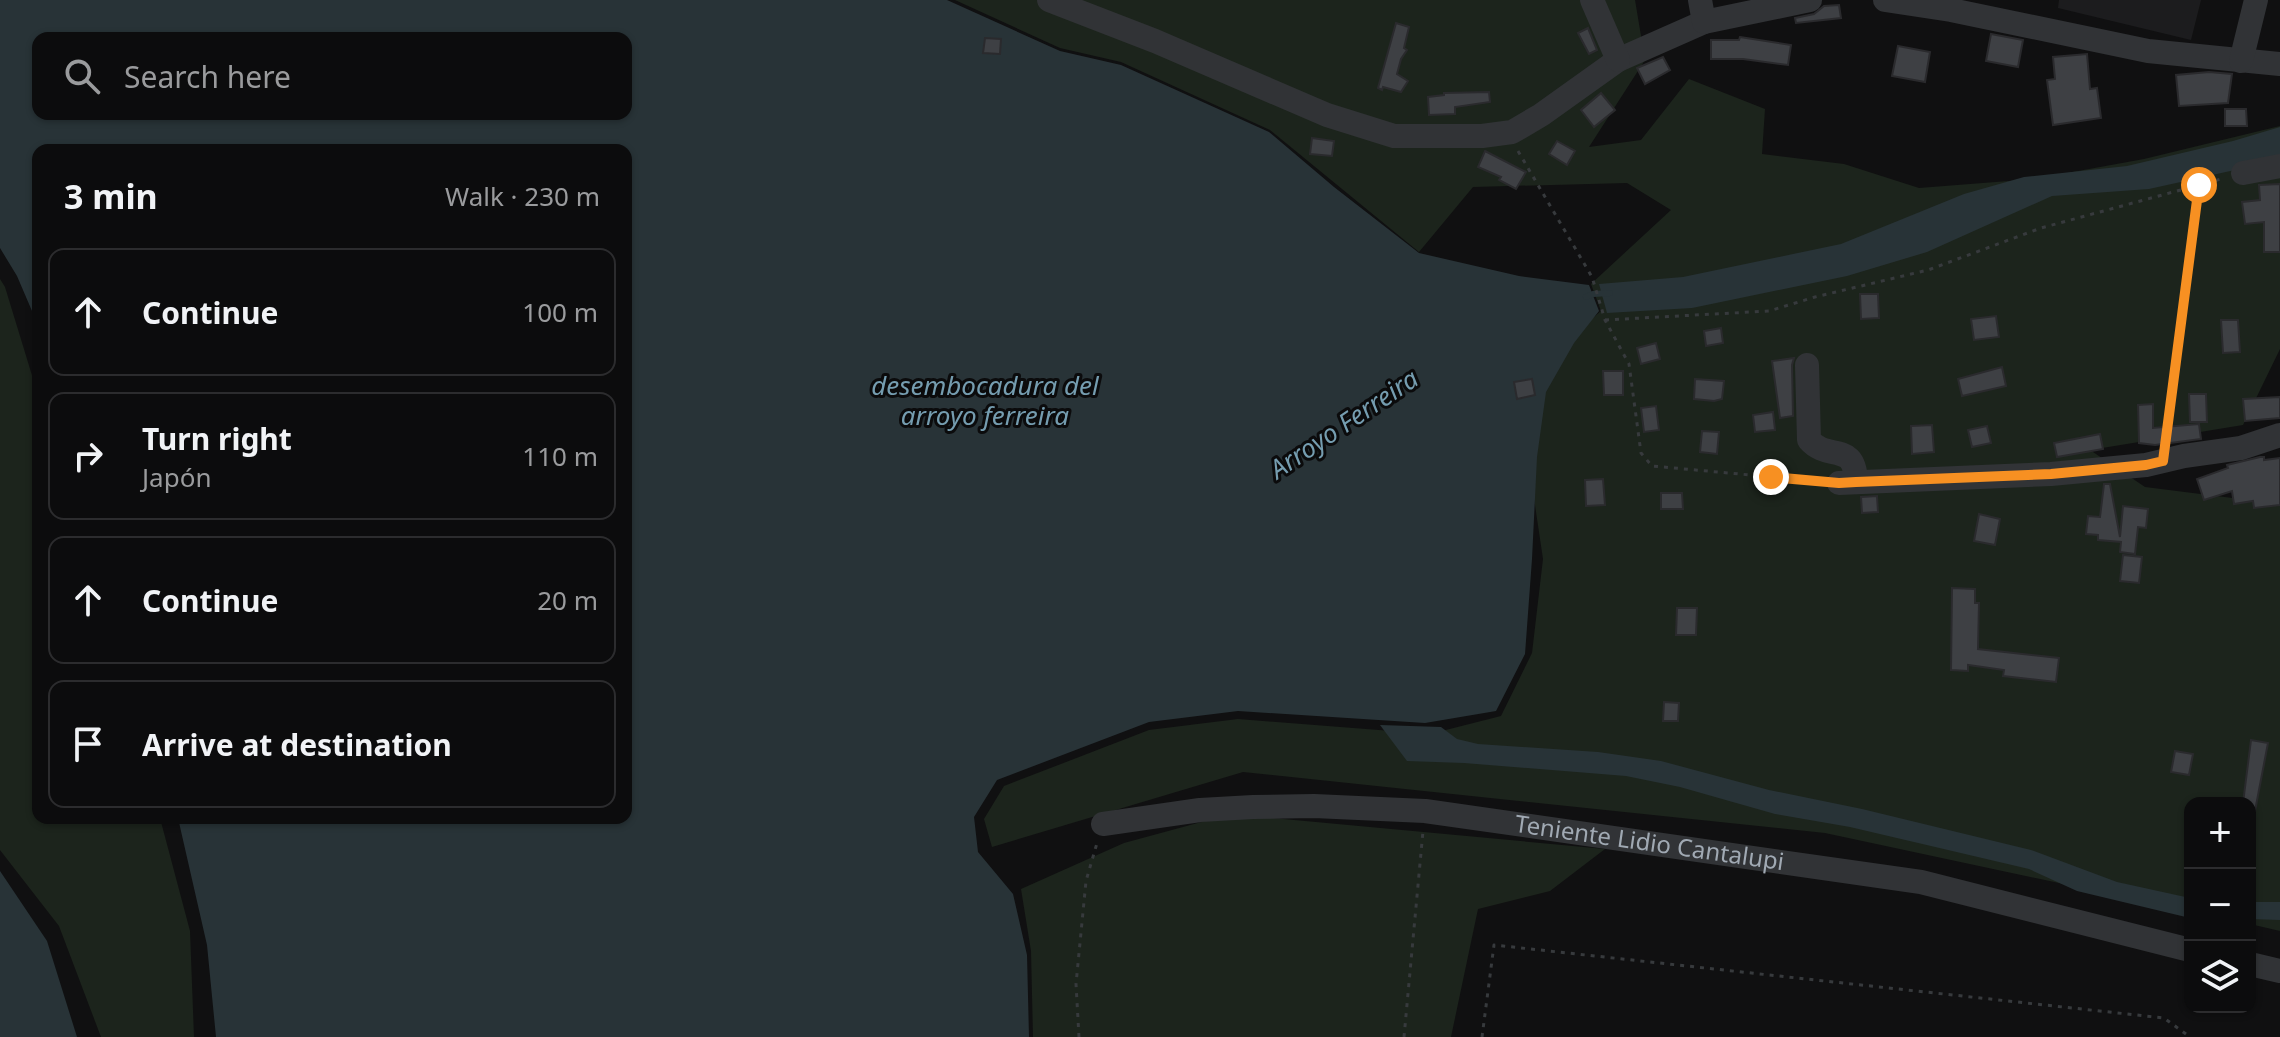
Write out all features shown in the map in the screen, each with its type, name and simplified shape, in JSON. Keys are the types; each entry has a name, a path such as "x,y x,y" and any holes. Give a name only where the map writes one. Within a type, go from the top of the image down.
{"street":[{"path":"1049,0 1155,41 1327,115 1394,136 1482,136 1512,132 1618,60 1702,11 1810,0"},
{"path":"1592,0 1618,60"},
{"path":"2241,61 2256,0"},
{"path":"1893,1 2148,51 2280,64"},
{"path":"2243,173 2280,166"},
{"path":"1807,365 1809,440 1815,448 1847,456 1855,466 1848,482 2051,474 2146,465 2241,448 2280,435"},
{"name":"Teniente Lidio Cantalupi","path":"1103,824 1187,811 1253,807 1314,806 1425,811 1921,882 2184,948"},
{"path":"2256,965 2280,971"}],"path":[{"path":"1512,132 1520,156 1592,277 1604,318 1629,364 1641,453 1652,466 1848,482"},
{"path":"1604,318 1769,311 1928,270 2041,228 2243,173"},
{"path":"2163,461 2199,185"},
{"path":"1404,1037 1425,811"},
{"path":"1079,1037 1076,984 1086,881 1103,824"},
{"path":"1482,1037 1494,945 2164,1018 2190,1037"}],"shaded area":[{"path":"955,0 1635,0 1645,60 1589,147 1641,140 1689,79 1765,109 1762,154 1844,164 1919,188 2034,179 2144,159 2280,126 2280,349 2243,425 2090,450 2145,487 2280,504 2280,931 2256,925 2256,797 2184,797 2184,910 1825,833 1243,772 992,847 984,819 1004,786 1149,730 1238,719 1430,734 1501,716 1532,653 1543,559 1528,458 1533,395 1568,340 1601,311 1591,284 1671,210 1627,183 1473,187 1419,252 1270,130 1121,62 1060,48"},
{"path":"2059,0 2201,0 2191,40 2058,8"},
{"path":"0,279 32,375 32,824 162,824 190,931 194,1037 101,1037 59,926 0,850"},
{"path":"1231,814 1605,849 1550,891 1478,909 1451,1037 1033,1037 1031,951 1021,889 1124,843"}],"water":[{"name":"desembocadura del arroyo ferreira","path":"0,0 947,0 1060,51 1121,65 1269,132 1419,253 1519,276 1589,285 1599,311 1574,343 1546,392 1537,457 1525,654 1496,711 1425,723 1238,711 1149,722 997,780 974,817 978,852 1013,894 1027,955 1029,1037 216,1037 207,945 179,824 632,824 632,144 32,144 32,311 17,276 0,248"},
{"path":"2280,127 2280,160 2149,189 2052,196 1927,252 1847,276 1692,308 1607,313 1599,284 1683,277 1841,244 1964,194 2024,177 2127,166"},
{"path":"1380,725 1441,727 1457,739 1478,744 1598,752 1661,761 1769,790 2031,850 2117,882 2184,897 2184,917 2077,891 2029,869 1850,827 1775,814 1680,787 1626,776 1407,761"},
{"path":"0,871 47,941 77,1037 0,1037"},
{"path":"2256,902 2280,902 2280,920 2256,919"}],"building":[{"path":"1839,5 1841,18 1796,23 1795,18 1814,14 1824,6"},
{"path":"1396,23 1409,27 1404,48 1407,50 1397,74 1408,81 1401,92 1378,88"},
{"path":"1588,28 1597,50 1589,54 1578,33"},
{"path":"1991,34 2023,40 2018,67 1986,61"},
{"path":"1740,37 1791,45 1788,65 1743,59 1711,59 1711,40 1739,40"},
{"path":"985,38 1001,39 1000,54 983,53"},
{"path":"1898,46 1930,52 1925,82 1892,76"},
{"path":"2087,54 2090,89 2097,88 2101,118 2053,125 2047,80 2055,79 2053,57"},
{"path":"1663,57 1670,70 1645,84 1637,68"},
{"path":"2209,72 2232,74 2228,103 2179,106 2176,75"},
{"path":"1489,92 1490,102 1455,107 1455,114 1429,115 1428,97 1444,93"},
{"path":"1601,93 1615,110 1594,127 1581,110"},
{"path":"2225,109 2246,109 2247,126 2225,126"},
{"path":"1312,138 1334,141 1332,156 1310,154"},
{"path":"1557,141 1575,151 1567,165 1549,154"},
{"path":"1485,151 1526,172 1516,189 1499,180 1501,177 1478,167"},
{"path":"2280,184 2280,252 2264,252 2264,222 2245,224 2242,202 2260,200 2259,185"},
{"path":"1860,294 1878,294 1879,318 1861,319"},
{"path":"1996,316 1999,337 1974,340 1971,319"},
{"path":"2221,320 2238,320 2240,352 2223,353"},
{"path":"1721,328 1723,343 1706,346 1704,331"},
{"path":"1656,343 1660,359 1641,364 1637,348"},
{"path":"1794,358 1793,416 1780,418 1772,361"},
{"path":"2002,367 2006,386 1962,396 1958,379"},
{"path":"1603,371 1623,371 1623,395 1604,395"},
{"path":"1532,379 1535,395 1517,399 1514,382"},
{"path":"1695,379 1724,381 1722,399 1694,399"},
{"path":"2189,394 2206,394 2207,422 2190,422"},
{"path":"2280,397 2280,418 2245,421 2243,399"},
{"path":"2153,404 2153,428 2199,424 2201,439 2155,445 2139,443 2138,405"},
{"path":"1656,406 1659,430 1644,432 1641,408"},
{"path":"1773,412 1775,430 1755,432 1753,415"},
{"path":"1932,425 1934,452 1912,454 1911,426"},
{"path":"1987,426 1991,443 1972,447 1968,430"},
{"path":"1702,431 1719,432 1717,454 1700,452"},
{"path":"2100,434 2103,449 2057,457 2054,443"},
{"path":"2260,457 2264,460 2280,458 2280,505 2254,508 2253,501 2234,504 2232,491 2204,500 2197,479 2228,468 2227,465"},
{"path":"1603,479 1605,505 1586,506 1585,480"},
{"path":"2104,484 2110,484 2120,537 2123,506 2148,509 2146,528 2138,527 2135,554 2120,552 2121,542 2098,540 2098,535 2086,534 2088,516 2100,517"},
{"path":"1661,493 1682,493 1683,509 1661,509"},
{"path":"1877,496 1878,512 1862,513 1861,497"},
{"path":"1979,514 2000,519 1995,545 1974,541"},
{"path":"2123,555 2142,557 2139,583 2120,581"},
{"path":"1952,588 1975,589 1975,603 1979,603 1978,649 2059,658 2056,682 2003,676 2004,670 1968,665 1968,671 1951,670"},
{"path":"1677,608 1697,608 1696,635 1676,635"},
{"path":"1664,702 1679,703 1678,721 1663,721"},
{"path":"2251,740 2268,743 2256,806 2256,797 2244,797"},
{"path":"2175,751 2193,754 2189,775 2171,772"}],"waterway":[{"name":"Arroyo Ferreira","path":"1586,297 1610,293"}],"route":[{"path":"1771,477 1839,483 2051,474 2163,461 2199,185"}]}
